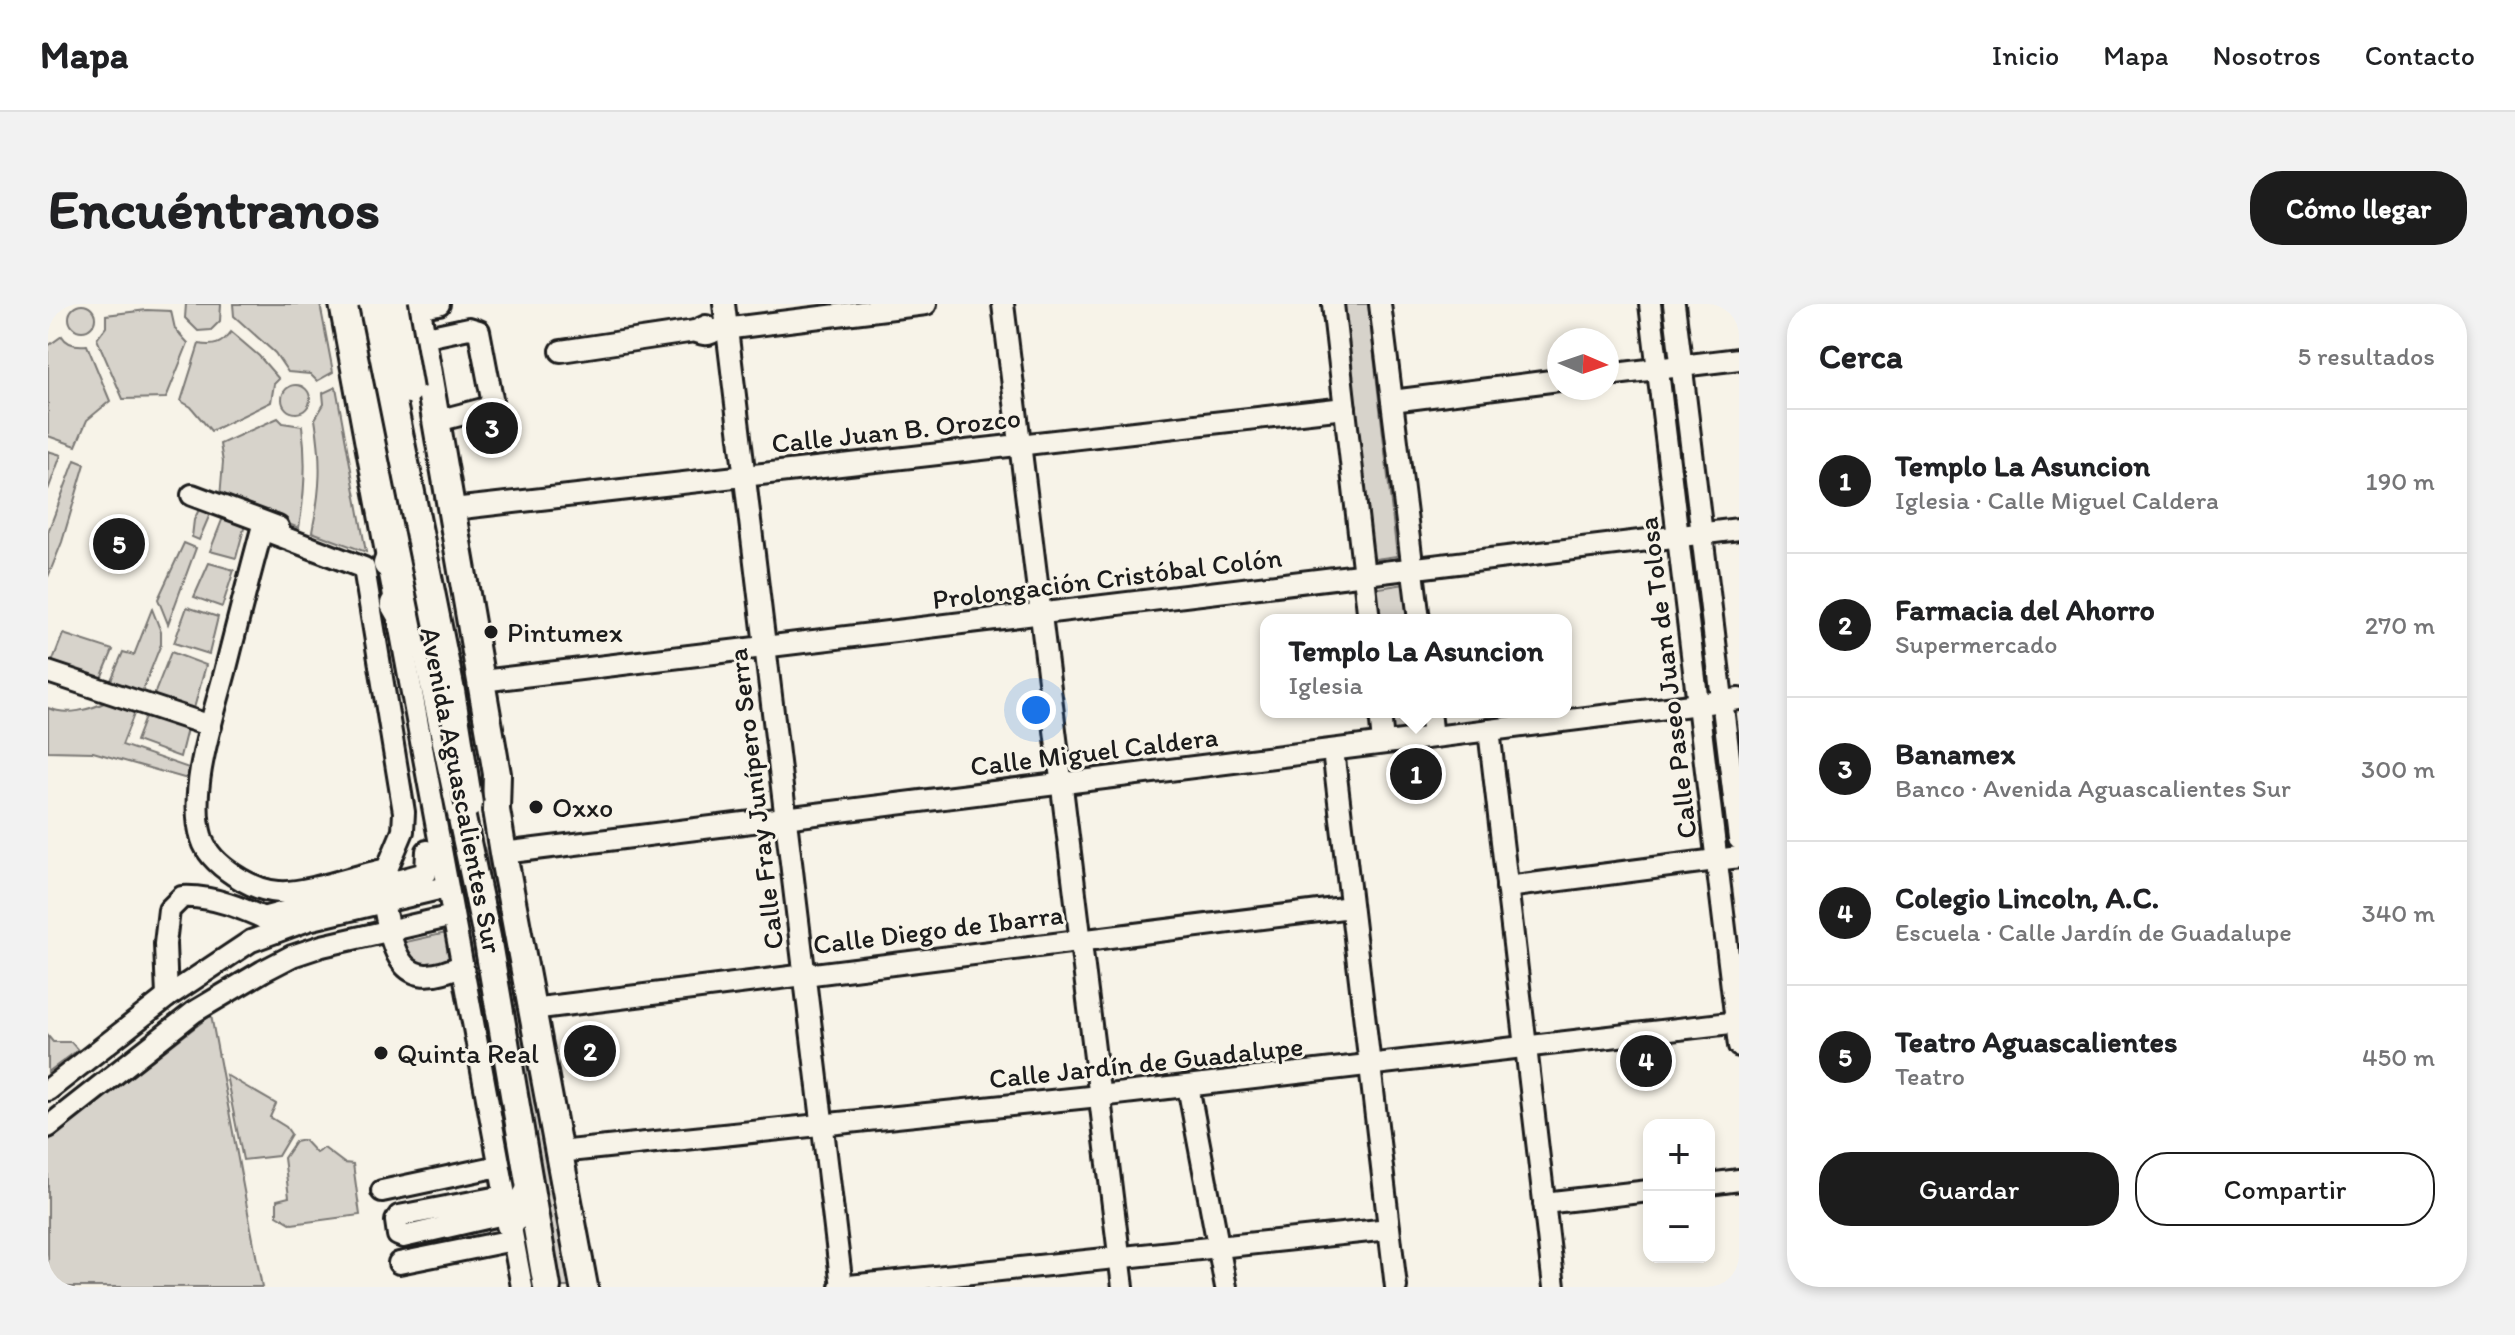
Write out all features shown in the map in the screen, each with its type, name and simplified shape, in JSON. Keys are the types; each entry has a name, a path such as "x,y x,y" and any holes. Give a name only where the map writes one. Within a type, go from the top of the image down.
{"main road":[{"name":"Avenida Aguascalientes Sur","path":"359,304 487,937"},
{"name":"Avenida Aguascalientes Sur","path":"373,304 448,676 469,804 487,937 513,1213 547,1287"},
{"name":"Avenida Aguascalientes Sur","path":"416,305 497,774 496,810 503,853 584,1287"},
{"name":"Avenida Aguascalientes Sur","path":"416,305 470,708 483,777 496,810"},
{"path":"370,362 380,351 403,346 419,360 430,380"},
{"path":"375,565 402,525"},
{"path":"394,604 430,666"}],"street":[{"name":"Avenida Aguascalientes Sur","path":"340,304 375,565 394,604 499,1166 513,1213 522,1287"},
{"name":"Calle Fray Junípero Serra","path":"724,304 722,329 745,476 841,1287"},
{"path":"561,351 695,331 710,325 722,329 926,304"},
{"path":"1003,304 1123,1287"},
{"path":"1333,304 1368,614"},
{"path":"1380,304 1418,614"},
{"name":"Calle Paseo Juan de Tolosa","path":"1650,304 1739,1046"},
{"name":"Calle Paseo Juan de Tolosa","path":"1674,304 1701,534 1730,700 1739,839"},
{"path":"422,338 469,328 479,331 492,399 487,408 437,421"},
{"path":"1619,374 1739,359"},
{"path":"1392,401 1547,382"},
{"name":"Calle Juan B. Orozco","path":"453,509 1345,408"},
{"path":"192,495 375,565"},
{"path":"375,565 262,529 199,771 202,841 219,866 304,905 383,902 447,887"},
{"name":"Prolongación Cristóbal Colón","path":"482,681 1739,529"},
{"path":"48,1090 167,997 251,941 284,927 304,905 387,869 403,831 404,812 383,690 375,565"},
{"path":"48,672 211,726"},
{"path":"383,690 410,688"},
{"name":"Calle Miguel Caldera","path":"503,853 1730,700"},
{"path":"1381,718 1383,743"},
{"path":"1431,718 1433,737"},
{"path":"1489,730 1554,1287"},
{"path":"1333,750 1396,1287"},
{"path":"403,831 437,825"},
{"path":"263,918 426,873 427,851"},
{"path":"1507,887 1739,857"},
{"path":"167,997 165,944 169,910 182,897 197,896 220,902 284,927"},
{"path":"383,902 393,951 405,965 420,975 441,975 462,965"},
{"name":"Calle Diego de Ibarra","path":"532,1009 1351,907"},
{"path":"48,1127 194,1012 263,971 292,956 322,946 453,916"},
{"name":"Calle Jardín de Guadalupe","path":"559,1152 1099,1096 1738,1022"},
{"path":"1188,1086 1226,1287"},
{"path":"382,1191 499,1166"},
{"path":"1715,1183 1739,1180"},
{"path":"1544,1203 1643,1192"},
{"path":"399,1263 513,1213"},
{"path":"841,1287 1389,1229"}],"shaded area":[{"path":"186,304 221,304 220,321 211,330 198,331 185,318"},
{"path":"233,304 320,304 333,372 317,381 310,374 288,372 275,353 234,316"},
{"path":"1339,304 1368,304 1397,556 1368,560"},
{"path":"82,305 92,308 95,318 92,328 82,331 72,328 69,318 72,308"},
{"path":"147,310 171,311 175,329 188,343 166,398 123,399 97,339 106,327 106,315"},
{"path":"231,332 259,356 279,379 274,384 271,402 211,431 191,407 181,401 199,344 217,344"},
{"path":"62,336 73,344 87,345 110,401 87,420 76,446 48,436 48,346"},
{"path":"296,385 306,389 310,399 306,409 296,413 286,409 282,399 286,389"},
{"path":"336,387 366,552 312,532 320,476 315,419 324,404 323,393"},
{"path":"278,418 283,423 302,426 305,477 299,528 220,498 223,462 220,444"},
{"path":"48,451 61,455 48,490"},
{"path":"75,460 85,464 62,542 48,577 48,532"},
{"path":"202,503 213,507 199,540 192,537 194,520"},
{"path":"224,515 246,521 236,558 210,551"},
{"path":"184,543 196,548 168,624 158,599"},
{"path":"209,563 234,570 222,607 194,597"},
{"path":"1405,584 1409,614 1375,614 1373,589"},
{"path":"187,607 218,617 209,654 174,643"},
{"path":"152,609 161,632 161,644 140,697 109,685 123,652 134,655"},
{"path":"63,634 113,650 99,683 51,665"},
{"path":"171,652 206,665 193,712 152,700"},
{"path":"108,701 136,709 122,745 189,768 198,777 184,778 93,752 48,751 48,708 63,712 78,711"},
{"path":"147,712 188,725 180,757 136,741"},
{"path":"1388,718 1423,718 1424,730 1390,736"},
{"path":"484,847 519,981 575,1287 557,1287 502,984"},
{"path":"446,933 454,965 424,972 397,944"},
{"path":"211,1015 262,1287 48,1287 48,1141"},
{"path":"48,1036 53,1042 71,1042 78,1050 48,1072"},
{"path":"226,1075 276,1104 270,1117 291,1134 278,1156 243,1160"},
{"path":"304,1140 316,1153 324,1148 344,1163 353,1164 360,1215 292,1224 277,1215 277,1200 289,1197 284,1158 295,1142"}],"place":[{"name":"Banamex","path":"492,428"},
{"name":"Teatro Aguascalientes","path":"119,544"},
{"name":"Pintumex","path":"491,632"},
{"name":"Templo La Asuncion","path":"1416,774"},
{"name":"Oxxo","path":"536,807"},
{"name":"Farmacia del Ahorro","path":"590,1051"},
{"name":"Quinta Real","path":"381,1053"},
{"name":"Colegio Lincoln, A.C.","path":"1646,1061"}]}
